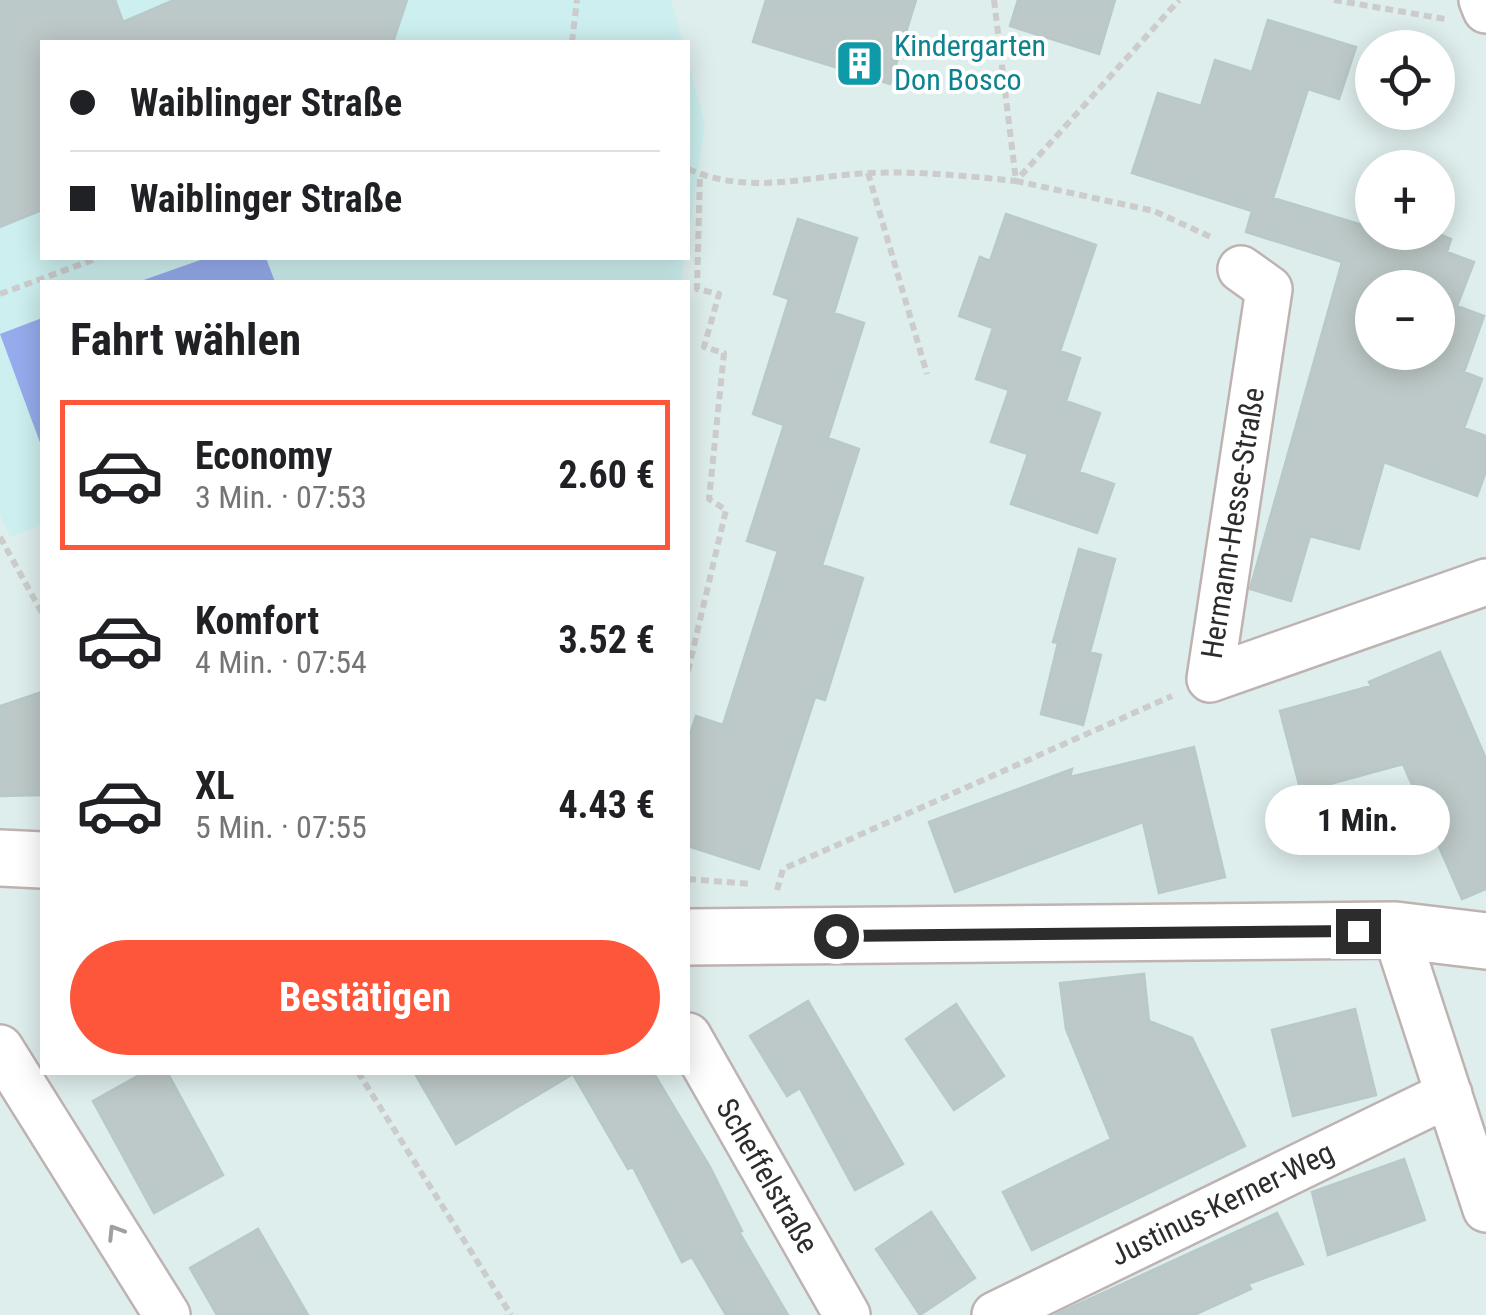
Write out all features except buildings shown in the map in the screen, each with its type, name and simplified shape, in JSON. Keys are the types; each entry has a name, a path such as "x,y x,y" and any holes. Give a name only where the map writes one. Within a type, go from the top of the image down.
{"street":[{"name":"Hermann-Hesse-Straße","path":"1241,269 1269,289 1210,679 1486,582"},
{"path":"0,858 40,860"},
{"path":"690,936 776,911 1395,930 1486,941"},
{"path":"1395,930 1486,1209"},
{"name":"Scheffelstraße","path":"690,1040 847,1315"},
{"path":"0,1048 167,1315"},
{"name":"Justinus-Kerner-Weg","path":"995,1315 1449,1094"}],"path":[{"path":"572,40 577,0"},
{"path":"994,0 1016,181"},
{"path":"1016,181 1179,0"},
{"path":"1334,0 1473,10"},
{"path":"690,170 742,186 868,174 943,173 1016,181 1154,212 1229,245 1241,269"},
{"path":"690,663 726,510 708,498 724,353 704,347 718,294 697,289 700,174"},
{"path":"868,174 927,374"},
{"path":"0,294 93,260"},
{"path":"0,537 40,608"},
{"path":"690,881 776,911 783,869 1210,679"},
{"path":"360,1075 511,1315"}],"shaded area":[{"path":"0,0 671,0 682,40 40,40 40,260 685,260 681,280 40,280 40,526 10,537 0,515"},
{"path":"690,68 705,124 690,228"},
{"path":"200,260 267,260 274,280 144,280"},
{"path":"40,319 40,443 0,334"}],"place":[{"name":"Kindergarten Don Bosco","path":"859,63"}],"route":[{"path":"836,936 1358,931"}]}
